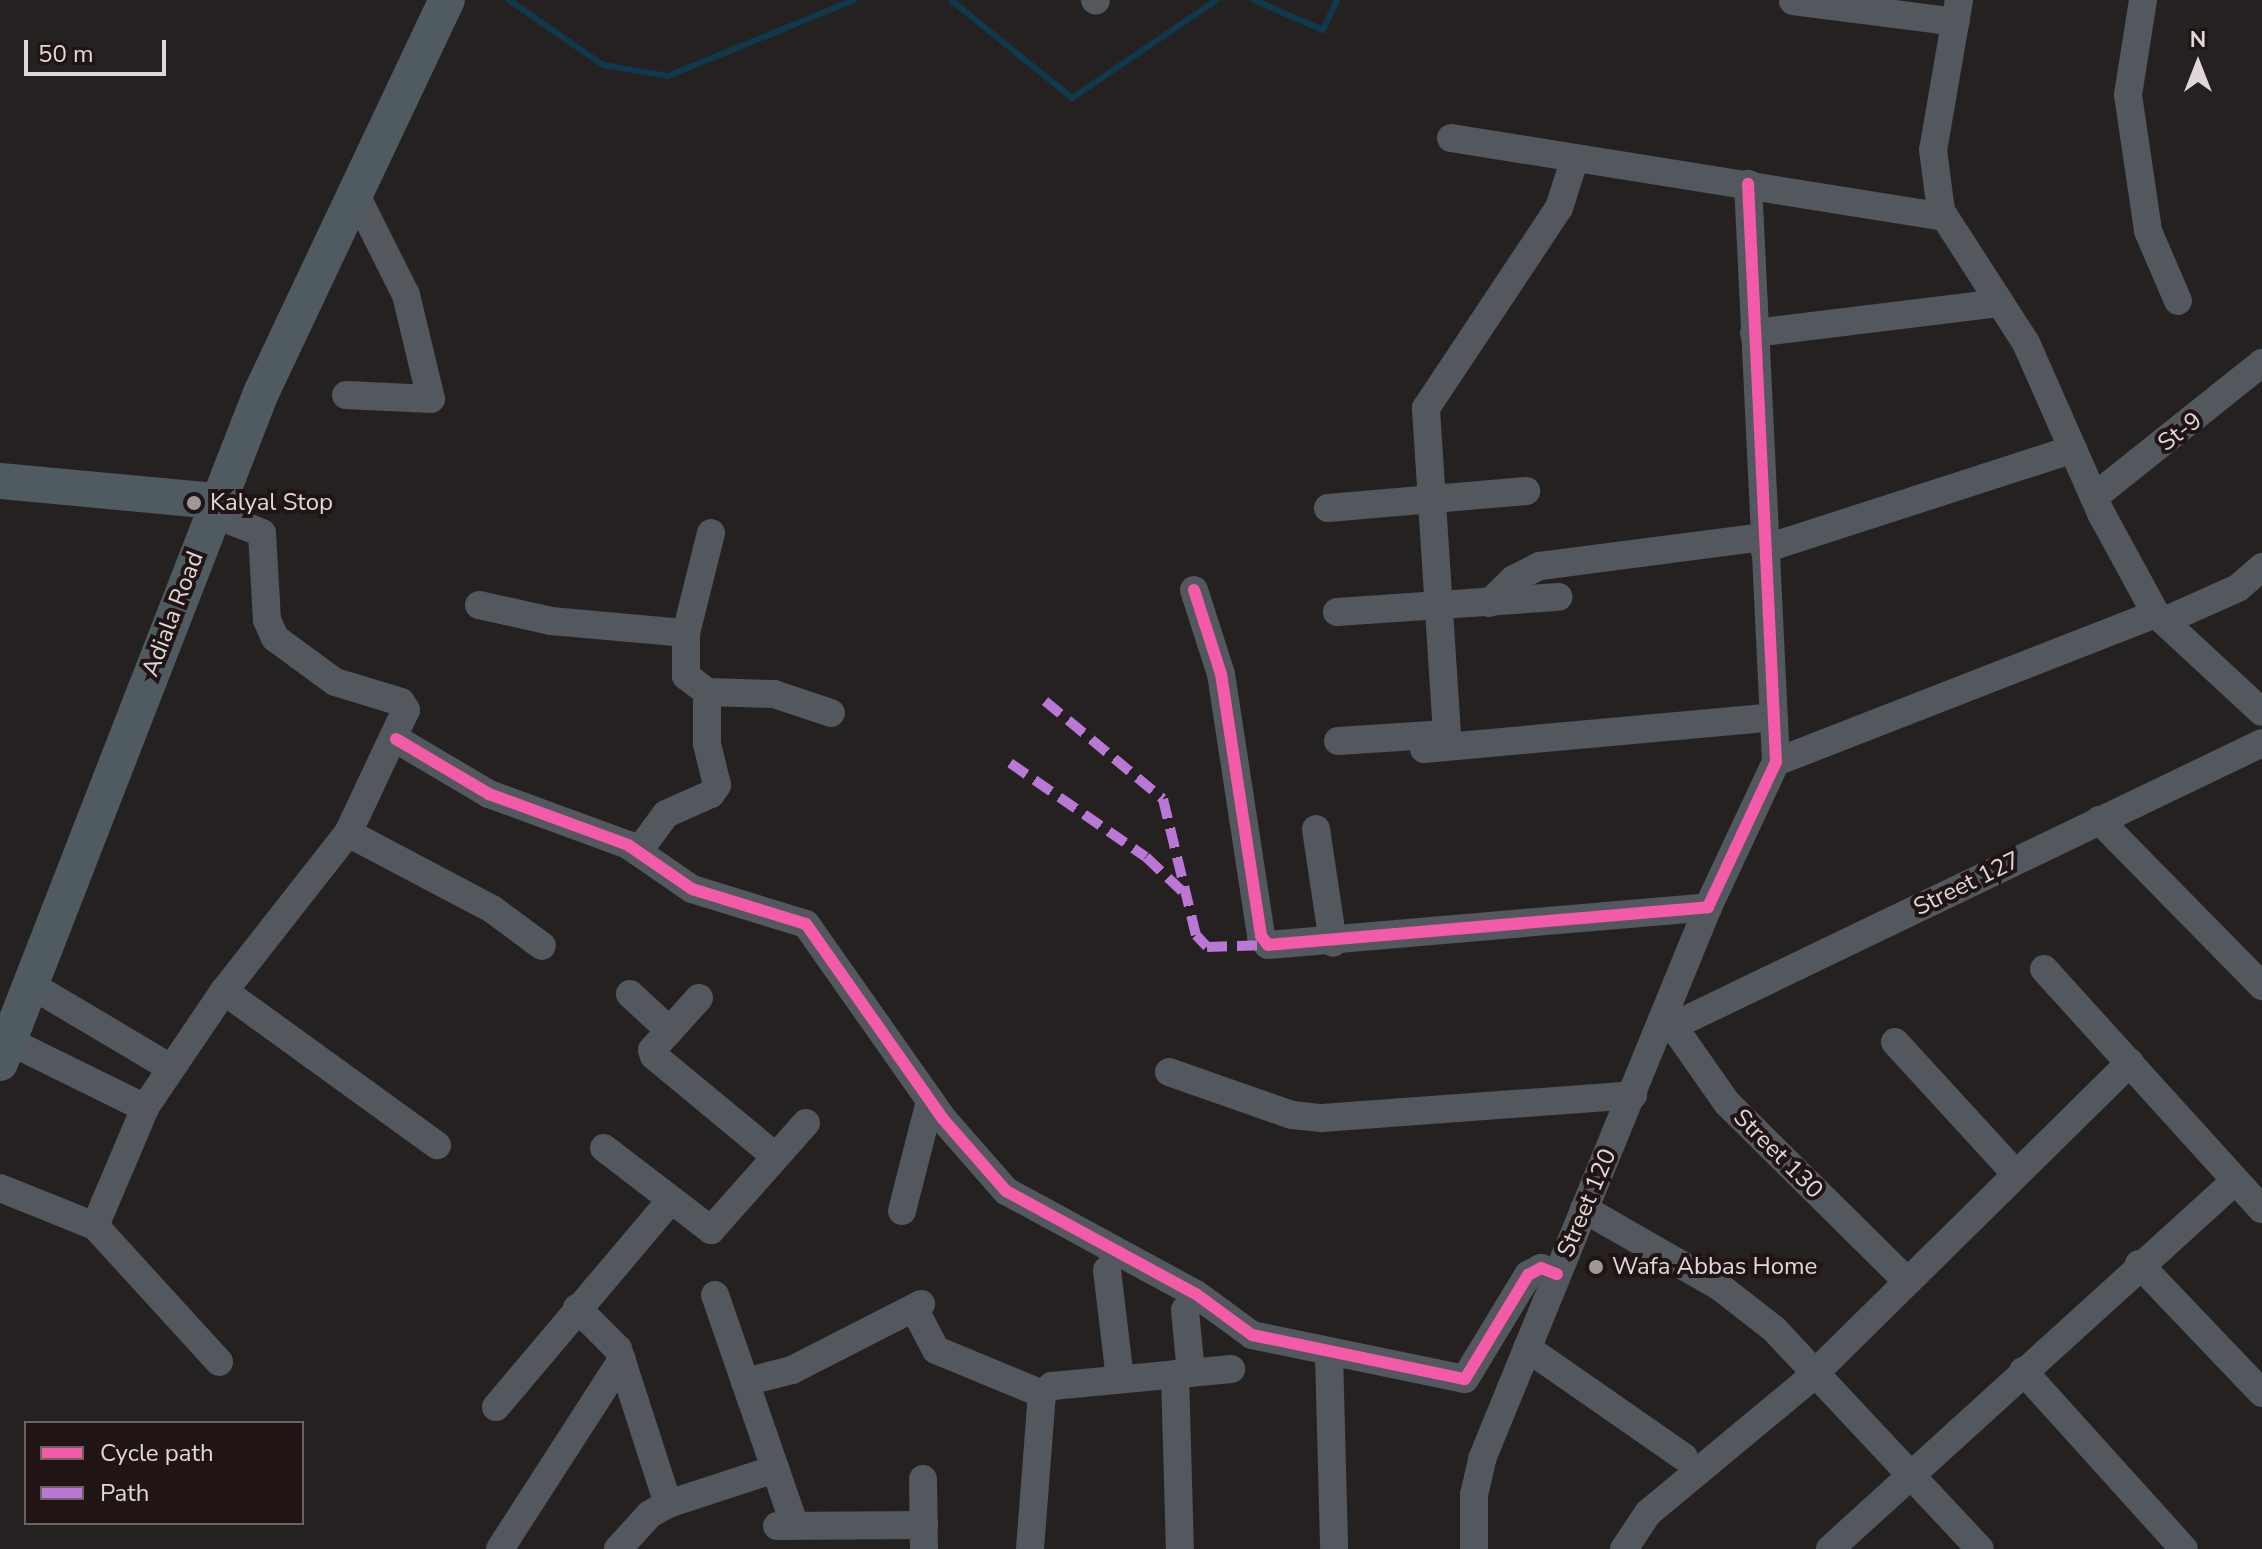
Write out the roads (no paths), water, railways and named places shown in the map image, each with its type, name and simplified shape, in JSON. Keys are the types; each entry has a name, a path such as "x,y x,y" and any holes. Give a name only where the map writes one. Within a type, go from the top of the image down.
{"main road":[{"name":"Adiala Road","path":"3,1038 208,503 426,0"},
{"name":"Adiala Road","path":"3,1038 31,985 208,503 447,0"},
{"path":"0,481 208,503"}],"street":[{"path":"2143,0 2128,95 2148,231 2178,301"},
{"path":"1793,1 1958,11 1933,150 1945,217 2026,343 2094,497 2160,617 2262,712"},
{"path":"1451,138 1574,161 1748,184 1945,217"},
{"path":"1459,740 1437,608 1426,408 1559,208 1574,161"},
{"path":"1748,184 1776,762 2238,588 2262,567"},
{"path":"346,395 431,399 406,295 355,193"},
{"path":"1754,333 2000,303"},
{"name":"St-9","path":"2094,497 2262,363"},
{"path":"1489,603 1514,579 1540,566 1764,543 2073,449"},
{"path":"1328,508 1431,503 1526,491"},
{"path":"95,1226 145,1108 224,991 348,833 396,739 406,710 401,702 335,682 275,638 267,620 262,533 208,503"},
{"path":"711,533 686,633 686,676 707,692 774,694 831,713"},
{"path":"1194,590 1221,674 1261,936 1282,947 1708,907"},
{"path":"1337,612 1437,608 1558,597"},
{"path":"479,605 551,621 686,633"},
{"path":"638,852 666,814 711,794 717,785 707,744 707,692"},
{"path":"1338,741 1459,740 1774,717"},
{"path":"396,739 489,794 638,852 692,889 815,932 930,1101 982,1167 1038,1212 1196,1294 1240,1329 1329,1353 1465,1379 1528,1275 1541,1268 1557,1274"},
{"path":"1397,751 1459,740"},
{"name":"Street 127","path":"1669,1021 2262,743"},
{"name":"Street 120","path":"1474,1549 1474,1495 1482,1459 1584,1209 1669,1021 1708,907 1776,762"},
{"path":"2099,820 2262,986"},
{"path":"1316,829 1333,943"},
{"path":"348,833 492,909 542,946"},
{"path":"1830,1549 2139,1264 2251,1191 2044,969"},
{"path":"31,985 171,1068"},
{"path":"224,991 437,1145"},
{"path":"630,994 670,1031"},
{"path":"699,998 652,1050 654,1056 776,1157"},
{"name":"Street 130","path":"1669,1021 1727,1103 1906,1280"},
{"path":"3,1038 145,1108"},
{"path":"1895,1042 2016,1174"},
{"path":"1624,1549 1648,1513 1813,1374 2130,1062"},
{"path":"1169,1072 1292,1115 1322,1118 1633,1095"},
{"path":"902,1211 930,1101"},
{"path":"604,1148 669,1202 711,1230 806,1123"},
{"path":"0,1188 95,1226 219,1362"},
{"path":"496,1407 669,1202"},
{"path":"1584,1209 1720,1287 1774,1329 1980,1549"},
{"path":"2139,1264 2262,1393"},
{"path":"1107,1270 1120,1379"},
{"path":"715,1295 775,1469 801,1532 924,1537 923,1479"},
{"path":"745,1382 792,1370 918,1306 936,1350 1042,1394"},
{"path":"577,1308 622,1360 668,1504"},
{"path":"1180,1549 1185,1310"},
{"path":"1527,1348 1684,1457"},
{"path":"1329,1353 1334,1549"},
{"path":"500,1549 622,1360"},
{"path":"1030,1549 1042,1394 1052,1386 1231,1369"},
{"path":"2023,1371 2184,1549"},
{"path":"618,1549 650,1514 668,1504 775,1469"}],"waterway":[{"path":"509,0 603,65 668,76 854,0"},
{"path":"951,0 1072,98 1217,0"},
{"path":"1254,0 1323,30 1337,0"}],"place":[{"name":"Kalyal Stop","path":"194,503"},
{"name":"Wafa Abbas Home","path":"1596,1267"}]}
